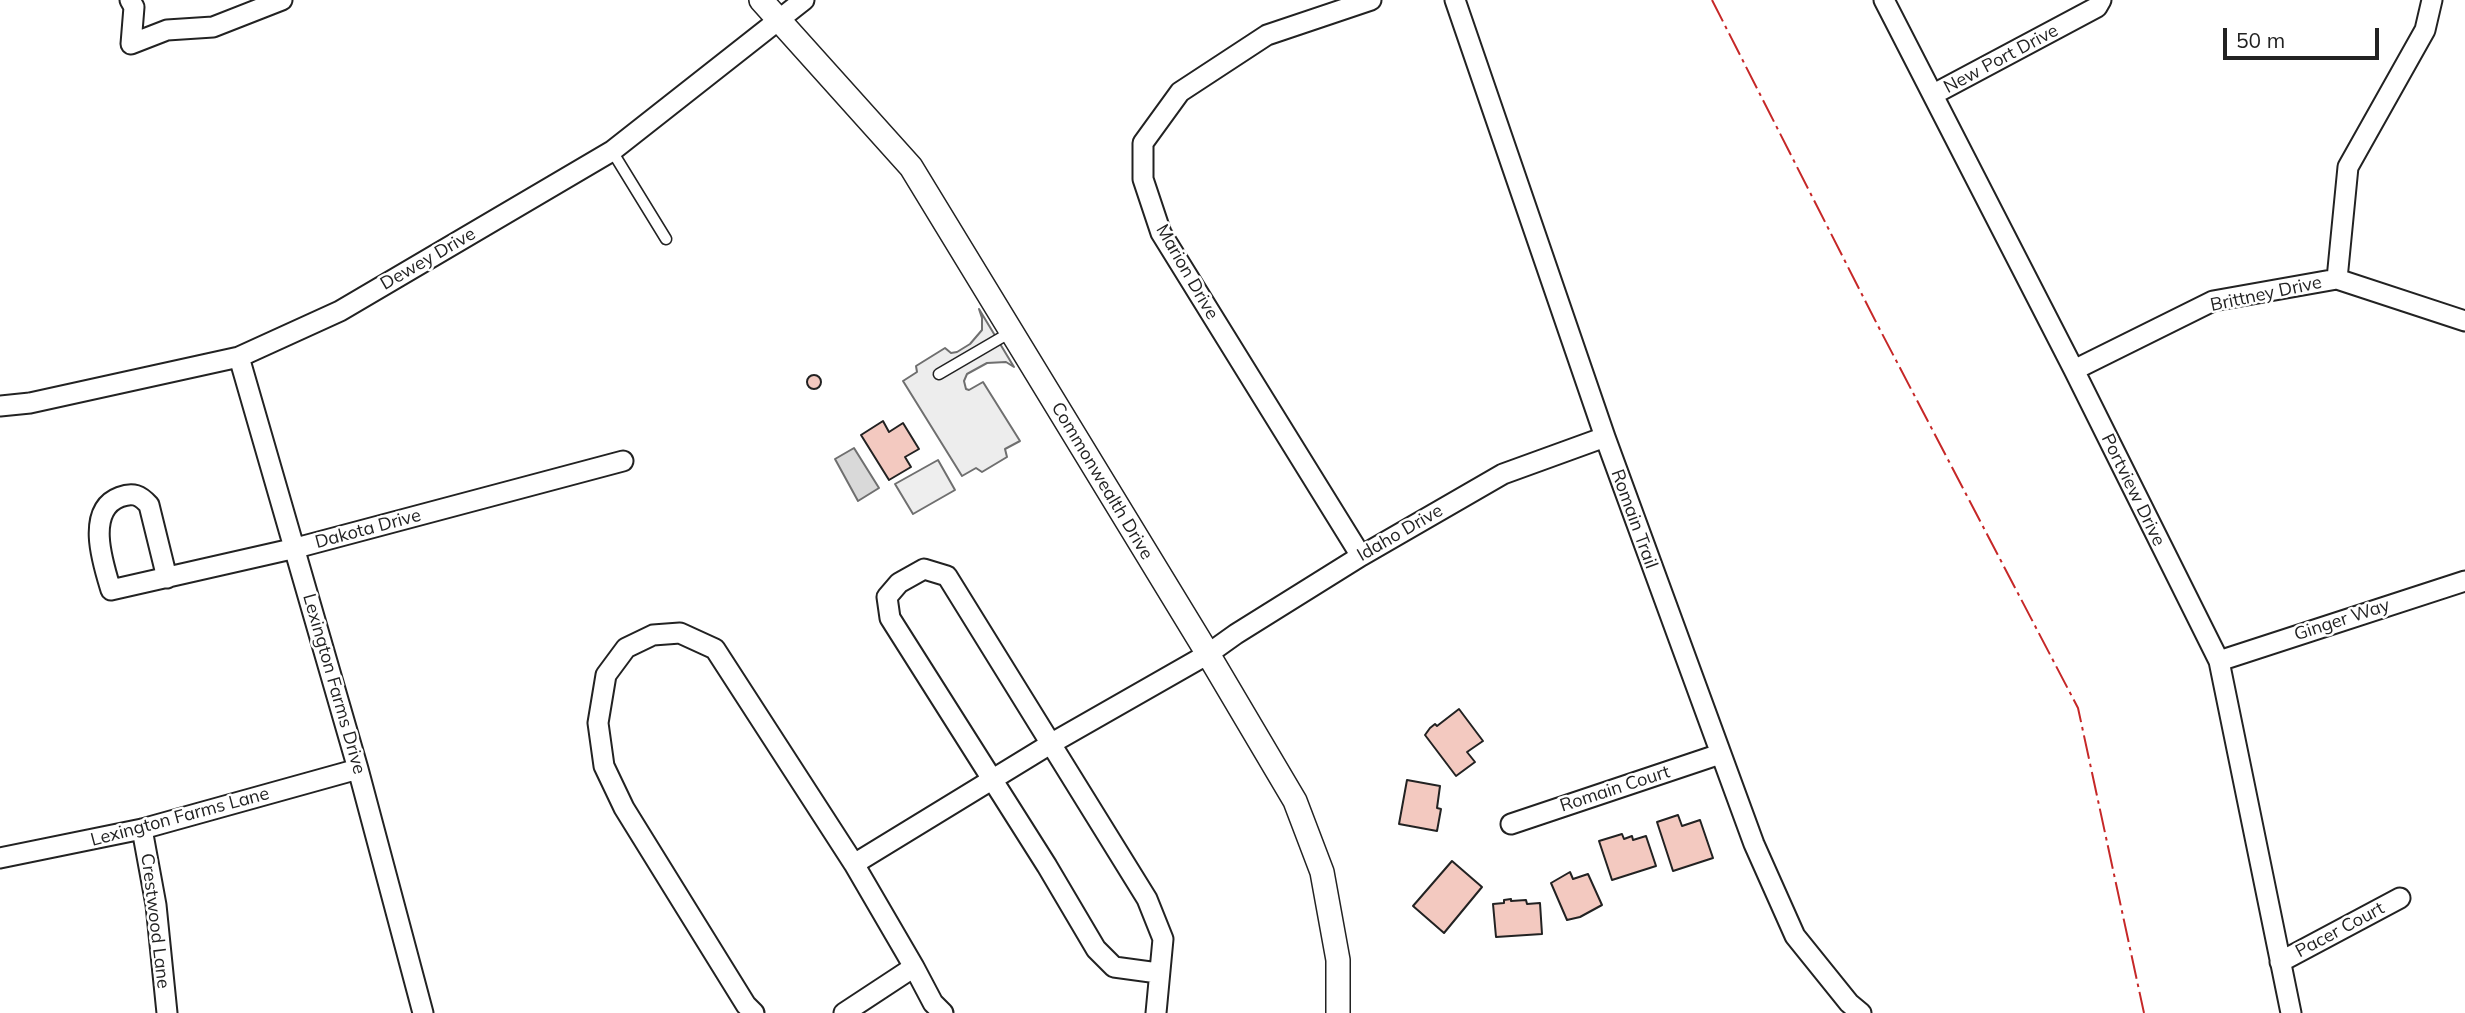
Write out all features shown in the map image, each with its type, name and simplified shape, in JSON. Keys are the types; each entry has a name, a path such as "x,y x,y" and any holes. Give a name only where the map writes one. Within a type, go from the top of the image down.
{"street":[{"path":"130,0 134,7 131,44 167,30 213,27 282,0"},
{"name":"Commonwealth Drive","path":"761,0 911,167 1295,801 1322,872 1338,960 1338,1013"},
{"name":"Dewey Drive","path":"0,406 30,403 239,358 340,311 612,151 804,0"},
{"name":"Marion Drive","path":"1361,556 1161,233 1143,179 1143,143 1180,92 1267,34 1371,0"},
{"name":"Romain Trail","path":"1455,0 1605,437 1754,844 1796,936 1850,1010"},
{"name":"Portview Drive","path":"1884,0 2074,370 2219,661 2291,1013"},
{"name":"New Port Drive","path":"1934,94 2097,7 2101,0"},
{"path":"2337,279 2348,167 2425,30 2432,0"},
{"name":"Brittney Drive","path":"2074,370 2213,301 2337,279 2465,321"},
{"name":"Lexington Farms Drive","path":"239,358 296,548 423,1013"},
{"name":"Idaho Drive","path":"854,864 1052,743 1208,654 1361,556 1503,474 1605,437"},
{"name":"Dakota Drive","path":"167,578 149,505 141,496 131,494 109,503 100,517 100,554 111,590 167,578 296,548 623,461"},
{"path":"1156,1013 1163,939 1147,899 947,576 924,569 899,583 887,597 890,618 1047,866 1096,949 1114,967 1158,973"},
{"name":"Ginger Way","path":"2219,661 2465,581"},
{"path":"754,1013 746,1005 624,808 604,766 598,723 606,675 626,648 653,635 680,633 716,649 854,864 933,1003 943,1013"},
{"name":"Romain Court","path":"1511,824 1720,754"},
{"name":"Lexington Farms Lane","path":"0,858 142,829 358,769"},
{"name":"Crestwood Lane","path":"142,829 156,905 167,1013"},
{"name":"Pacer Court","path":"2280,962 2400,898"},
{"path":"844,1013 914,967"}],"lane":[{"path":"612,151 667,239"},
{"path":"939,374 1011,331"}],"shaded area":[{"path":"979,309 1014,367 1006,362 987,363 967,374 964,381 966,389 983,382 1020,441 1005,449 1007,457 982,472 976,468 962,476 903,381 917,372 916,366 945,348 951,353 970,344 982,330"},
{"path":"854,448 879,488 858,501 835,459"},
{"path":"938,460 955,490 913,514 895,484"}],"building":[{"path":"811,375 817,375 821,382 817,389 811,389 807,385 807,379"},
{"path":"883,421 889,432 903,423 919,449 905,457 911,467 889,480 861,435"},
{"path":"1459,709 1483,741 1467,752 1475,762 1456,776 1425,735 1435,724 1437,726"},
{"path":"1407,780 1440,786 1437,808 1441,809 1437,831 1399,824"},
{"path":"1678,815 1682,826 1700,820 1713,858 1673,871 1657,822"},
{"path":"1622,834 1624,839 1632,836 1633,840 1646,836 1656,866 1612,880 1599,841"},
{"path":"1452,861 1482,887 1444,933 1413,906"},
{"path":"1570,872 1573,879 1588,874 1602,905 1580,917 1567,920 1551,883"},
{"path":"1511,899 1526,900 1527,904 1540,903 1542,934 1496,937 1493,904"}],"power":[{"path":"1712,0 1877,324 2078,708 2144,1013"}]}
